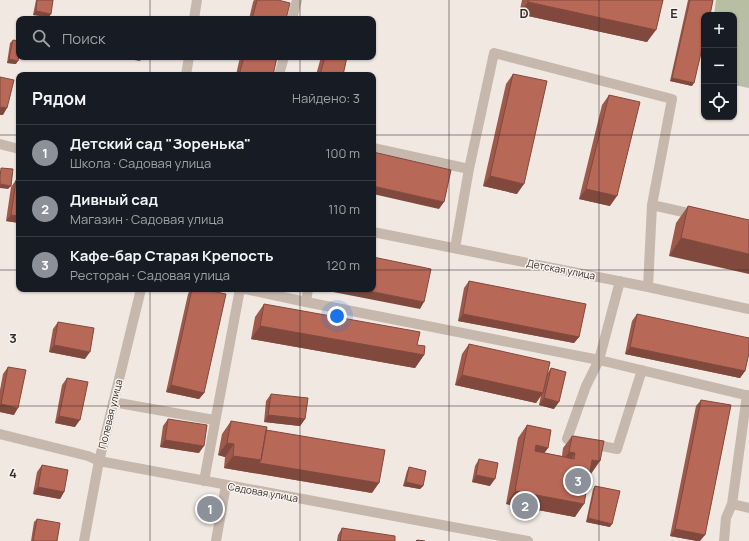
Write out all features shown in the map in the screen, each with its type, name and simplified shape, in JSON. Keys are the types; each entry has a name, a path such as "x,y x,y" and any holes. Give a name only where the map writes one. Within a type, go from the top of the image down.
{"street":[{"path":"194,16 197,0"},
{"path":"293,16 297,0"},
{"path":"455,248 469,170 494,53 672,99 652,205 648,287"},
{"path":"186,72 188,60"},
{"path":"281,72 283,60"},
{"path":"0,144 16,148"},
{"path":"376,149 469,170"},
{"path":"652,205 704,216"},
{"name":"Детская улица","path":"376,233 620,281 749,309"},
{"path":"620,281 599,360 586,386 567,439 617,449 642,370"},
{"name":"Полевая улица","path":"84,541 99,461 140,292"},
{"path":"204,481 214,420 239,292"},
{"path":"259,292 599,360 748,395 732,504 726,518 724,541"},
{"path":"306,302 308,292"},
{"path":"113,402 214,420"},
{"name":"Садовая улица","path":"0,434 88,456 99,461 528,541"},
{"path":"216,541 226,485"},
{"path":"732,504 749,508"}],"green space":[{"path":"716,0 749,0 749,88 737,86 737,12 714,12"}],"building":[{"path":"37,0 53,0 51,14 36,11"},
{"path":"257,0 278,0 290,3 287,16 253,16"},
{"path":"528,0 663,0 656,30 528,2"},
{"path":"690,0 713,0 711,12 701,12 701,53 694,83 672,78"},
{"path":"13,40 16,40 16,60 18,61 9,59"},
{"path":"243,60 276,60 274,72 240,72"},
{"path":"324,60 346,60 344,72 321,72"},
{"path":"513,74 547,81 524,184 490,176"},
{"path":"0,77 14,80 7,108 0,107"},
{"path":"609,95 640,102 617,196 586,189"},
{"path":"376,153 451,170 444,202 376,187"},
{"path":"1,168 13,169 11,186 0,184"},
{"path":"16,180 16,216 11,215"},
{"path":"688,206 749,220 749,254 681,238"},
{"path":"376,258 431,269 424,302 374,292 376,292"},
{"path":"469,281 586,304 579,337 463,314"},
{"path":"191,292 216,292 226,294 204,393 171,385"},
{"path":"264,304 420,332 417,345 425,346 424,355 260,326"},
{"path":"637,314 749,338 749,353 745,371 630,347"},
{"path":"58,322 94,328 90,352 54,345"},
{"path":"469,344 550,362 543,393 462,375"},
{"path":"8,367 26,370 18,408 1,404"},
{"path":"551,368 566,372 559,402 544,398"},
{"path":"67,378 88,382 80,420 59,416"},
{"path":"271,394 308,398 305,419 268,415"},
{"path":"701,400 731,405 705,535 675,529"},
{"path":"168,419 207,425 204,446 165,440"},
{"path":"231,421 267,427 261,460 233,456 234,444 227,443"},
{"path":"527,425 551,430 548,448 536,445 535,451 574,459 575,453 569,452 572,436 604,441 600,461 592,460 584,504 515,491"},
{"path":"266,430 385,450 379,483 259,463 261,460"},
{"path":"479,459 498,463 495,479 476,475"},
{"path":"42,465 68,470 64,492 38,487"},
{"path":"409,467 426,471 423,486 406,482"},
{"path":"595,486 620,491 612,524 588,518"},
{"path":"37,519 60,523 57,541 33,541"},
{"path":"342,528 395,536 395,541 340,541"}],"place":[{"name":"Кафе-бар Старая Крепость","path":"578,481"},
{"name":"Дивный сад","path":"525,506"},
{"name":"Детский сад \"Зоренька\"","path":"210,509"}]}
